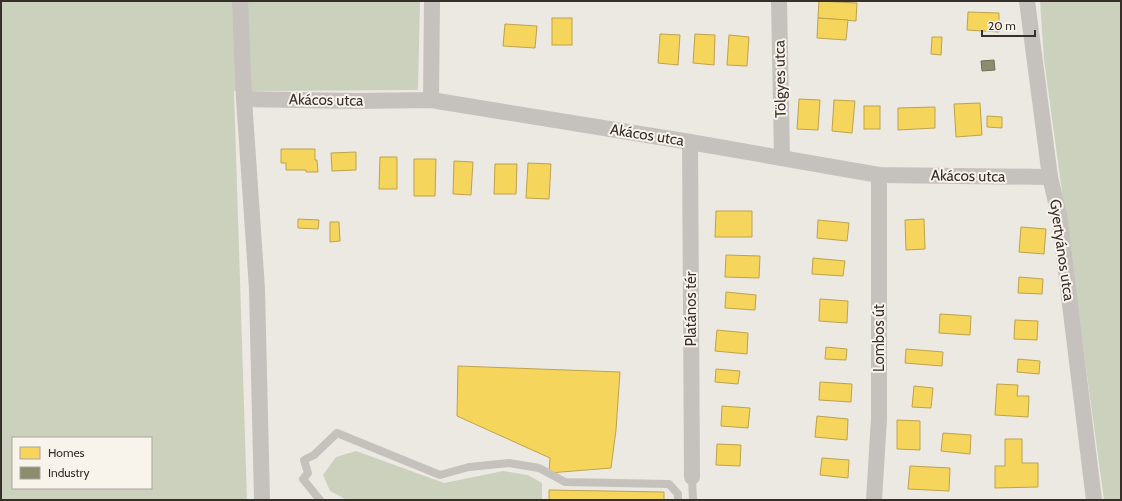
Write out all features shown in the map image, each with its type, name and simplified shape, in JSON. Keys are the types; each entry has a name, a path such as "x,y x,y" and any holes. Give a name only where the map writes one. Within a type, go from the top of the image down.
{"street":[{"path":"240,1 244,99 257,289 262,500"},
{"path":"431,100 432,1"},
{"name":"Tölgyes utca","path":"779,1 782,158"},
{"name":"Gyertyános utca","path":"1027,1 1050,177 1059,215 1094,500"},
{"name":"Akácos utca","path":"244,99 355,101 431,100 690,142 879,175 1050,177"},
{"name":"Platános tér","path":"690,142 692,477"},
{"name":"Lombos út","path":"874,500 879,418 879,175"}],"lane":[{"path":"320,500 303,479 308,473 304,460 314,455 337,433 440,475 469,467 509,463 539,468 565,482 669,484 678,494 678,500"},
{"path":"692,477 693,500"}],"green space":[{"path":"1,1 420,1 418,90 234,91 247,500 1,500"},
{"path":"1040,1 1121,1 1121,500 1104,500 1044,60"},
{"path":"356,451 444,483 503,471 528,475 542,483 542,500 347,500 330,491 323,475 336,457"}],"building: Homes":[{"path":"819,1 857,3 856,21 818,18"},
{"path":"968,12 999,13 999,32 967,30"},
{"path":"552,18 572,18 572,45 552,45"},
{"path":"818,18 848,20 846,40 817,38"},
{"path":"505,24 537,26 535,48 503,46"},
{"path":"660,34 680,35 678,65 658,63"},
{"path":"695,34 715,35 714,65 693,63"},
{"path":"729,35 749,37 747,66 727,65"},
{"path":"932,37 942,37 941,55 931,54"},
{"path":"799,99 820,100 818,130 797,129"},
{"path":"834,100 855,101 852,133 832,131"},
{"path":"980,103 982,135 956,137 954,104"},
{"path":"864,106 880,106 880,129 864,129"},
{"path":"935,107 935,128 898,130 898,108"},
{"path":"987,116 1002,117 1002,128 987,127"},
{"path":"281,149 315,149 315,160 317,160 318,172 306,172 306,170 286,170 286,163 281,163"},
{"path":"356,152 356,170 332,171 331,153"},
{"path":"380,157 397,157 397,189 379,189"},
{"path":"414,159 436,159 435,196 414,196"},
{"path":"454,161 473,162 471,195 453,194"},
{"path":"528,163 551,164 549,199 526,198"},
{"path":"495,164 517,164 516,194 494,194"},
{"path":"716,211 752,211 752,237 715,237"},
{"path":"298,219 319,220 318,229 298,228"},
{"path":"924,219 925,249 906,250 905,220"},
{"path":"818,220 849,223 847,241 817,238"},
{"path":"330,222 339,222 340,241 330,242"},
{"path":"1021,227 1046,229 1044,254 1019,252"},
{"path":"726,255 760,256 759,278 725,277"},
{"path":"813,258 845,261 843,276 812,274"},
{"path":"1019,277 1043,279 1042,294 1018,293"},
{"path":"726,292 756,295 755,310 725,308"},
{"path":"820,299 848,301 847,323 819,321"},
{"path":"940,314 971,316 970,335 939,333"},
{"path":"1015,320 1038,321 1037,340 1014,339"},
{"path":"717,330 748,333 747,354 715,351"},
{"path":"826,347 847,349 846,360 825,359"},
{"path":"906,349 943,352 942,366 905,363"},
{"path":"1018,359 1040,361 1039,374 1017,372"},
{"path":"458,366 620,372 616,430 611,468 549,473 550,458 457,416"},
{"path":"716,369 740,371 738,384 715,382"},
{"path":"820,382 852,384 851,402 819,400"},
{"path":"997,384 1018,385 1017,396 1029,396 1028,417 995,415"},
{"path":"914,386 933,388 931,408 912,407"},
{"path":"722,406 750,408 748,428 721,426"},
{"path":"817,416 848,419 847,440 815,437"},
{"path":"897,420 920,421 920,450 897,449"},
{"path":"943,433 971,435 970,454 941,451"},
{"path":"1005,439 1022,439 1022,463 1038,463 1038,487 995,488 995,466 1005,466"},
{"path":"717,444 741,445 740,466 716,465"},
{"path":"822,458 849,460 848,478 820,475"},
{"path":"910,466 950,468 949,491 908,489"},
{"path":"549,490 664,492 664,500 549,500"}],"building: Industry":[{"path":"994,60 995,70 982,71 981,61"}]}
